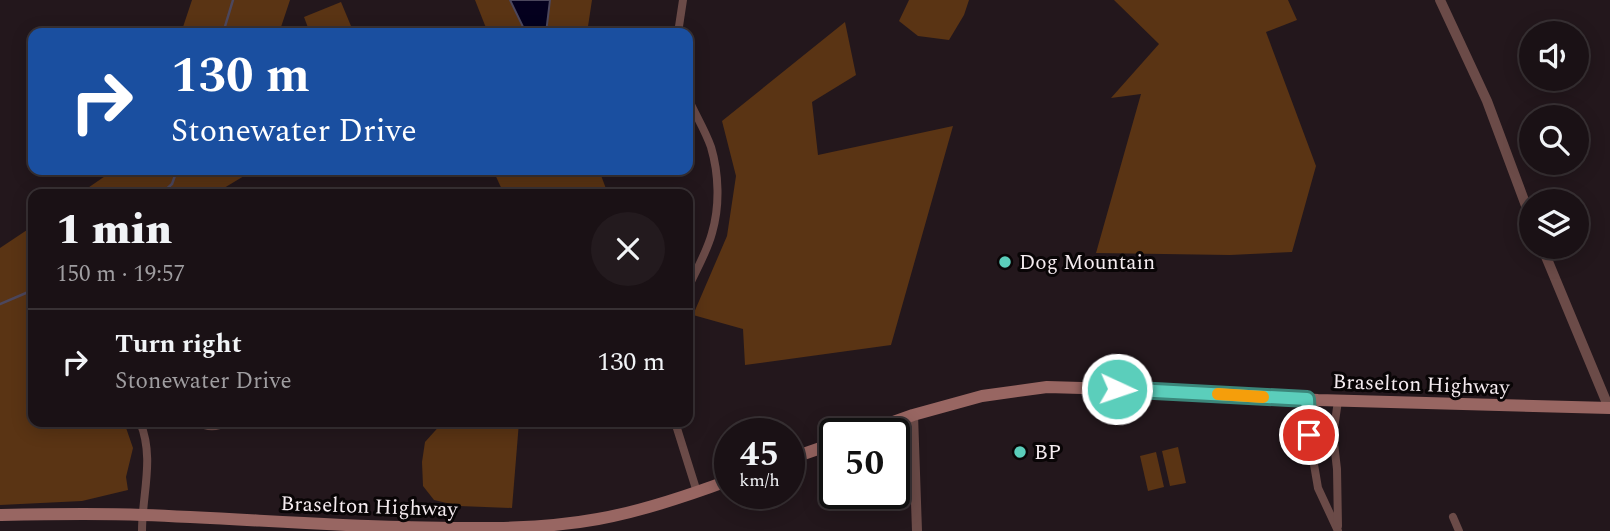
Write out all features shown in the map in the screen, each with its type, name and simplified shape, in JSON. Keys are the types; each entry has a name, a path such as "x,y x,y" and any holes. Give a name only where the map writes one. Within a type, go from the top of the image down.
{"main road":[{"name":"Braselton Highway","path":"905,418 982,397 1047,387 1338,401 1609,408"},
{"name":"Braselton Highway","path":"0,515 142,514 329,525 489,529 546,526 599,519 645,508 714,486"}],"street":[{"path":"679,28 683,0"},
{"path":"1440,0 1487,101 1520,189"},
{"path":"693,109 711,148 718,204 712,234 693,277"},
{"path":"1547,259 1609,408"},
{"path":"1307,399 1309,435 1318,488 1338,530"},
{"path":"1338,401 1333,435 1337,469 1338,530"},
{"path":"914,415 917,531"},
{"path":"142,427 146,435 148,462 142,531"},
{"path":"677,427 697,492"},
{"path":"1453,517 1459,531"}],"shaded area":[{"path":"192,0 290,0 281,28 183,28"},
{"path":"475,0 510,0 524,28 486,28"},
{"path":"550,0 592,0 588,28 547,28"},
{"path":"909,0 969,0 964,15 949,40 918,36 899,21"},
{"path":"1114,0 1288,0 1297,20 1266,32 1316,166 1292,252 1230,255 1096,253 1141,94 1111,98 1159,44"},
{"path":"341,2 351,26 308,28 304,17"},
{"path":"845,22 856,75 812,102 818,155 953,126 891,345 745,365 743,329 693,315 727,236 736,176 722,121"},
{"path":"107,175 246,175 222,189 86,189"},
{"path":"495,175 601,175 606,189 502,189"},
{"path":"28,229 28,427 126,427 133,448 126,477 128,490 82,501 0,505 0,248"},
{"path":"438,427 519,427 512,508 459,506 434,500 423,486 425,442"},
{"path":"1178,447 1186,483 1170,486 1162,451"},
{"path":"1156,452 1164,487 1148,491 1140,456"}],"water":[{"path":"510,0 550,0 547,28 524,28"}],"waterway":[{"path":"225,28 233,0"},
{"path":"166,189 175,175"},
{"path":"0,304 28,292"}],"slow traffic":[{"path":"1218,394 1263,397"}],"place":[{"name":"Dog Mountain","path":"1005,262"},
{"name":"BP","path":"1020,452"}],"route":[{"path":"1117,389 1307,399 1309,435"}]}
